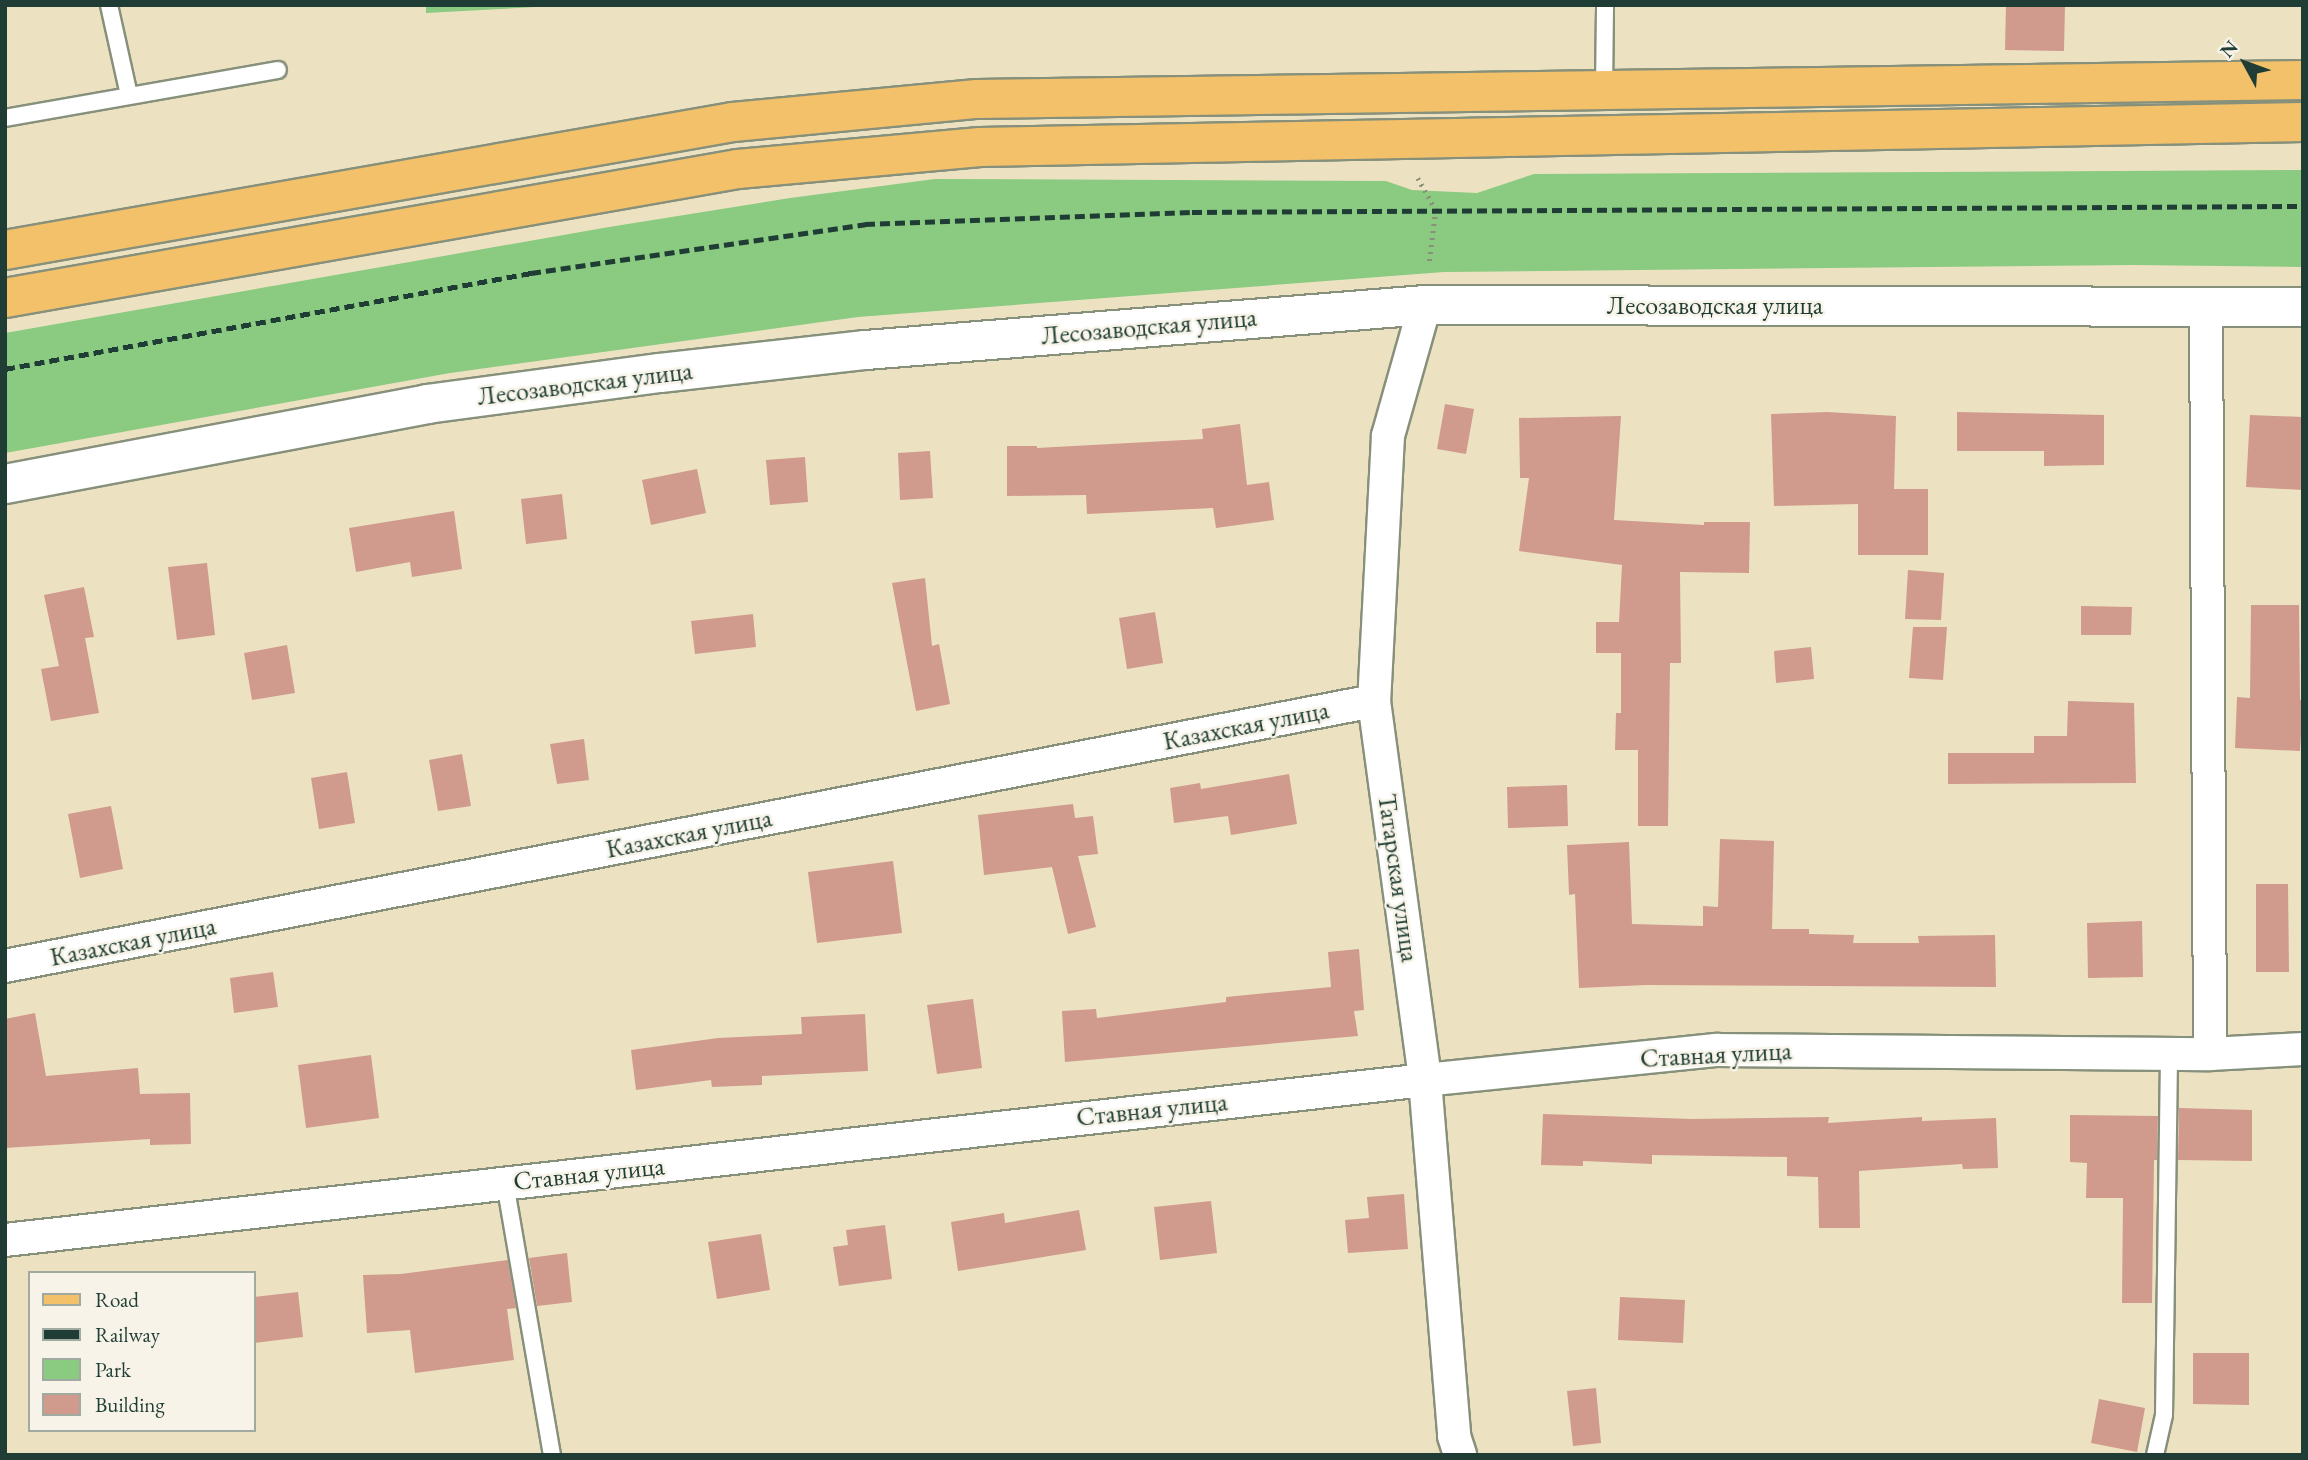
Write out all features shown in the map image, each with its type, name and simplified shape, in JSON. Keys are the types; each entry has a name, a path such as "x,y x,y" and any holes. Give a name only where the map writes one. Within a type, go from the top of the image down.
{"main road":[{"path":"5,250 733,122 977,99 2303,80"},
{"path":"5,298 738,169 980,147 2303,122"}],"street":[{"name":"Лесозаводская улица","path":"5,484 427,404 660,373 866,349 1425,305 2303,307"},
{"name":"Татарская улица","path":"1425,305 1388,436 1374,701 1425,1080 1454,1436 1460,1455"},
{"path":"2206,307 2210,1054"},
{"name":"Казахская улица","path":"5,966 1374,701"},
{"name":"Ставная улица","path":"5,1240 1425,1080 1716,1050 2210,1054 2303,1049"}],"lane":[{"path":"108,5 129,95"},
{"path":"1604,90 1605,5"},
{"path":"5,118 278,70"},
{"path":"2155,1455 2164,1415 2169,1054"},
{"path":"505,1183 552,1455"}],"path":[{"path":"1393,140 1392,168 1418,177 1436,210 1425,305"}],"green space":[{"path":"426,5 573,5 426,13"},
{"path":"2303,170 2303,267 2133,265 1444,272 858,317 450,373 5,453 5,333 609,227 790,198 935,179 1386,181 1412,190 1477,193 1534,174"}],"building":[{"path":"2006,5 2065,5 2064,51 2005,50"},
{"path":"1445,404 1474,409 1466,454 1437,449"},
{"path":"1827,412 1896,416 1894,489 1928,489 1928,555 1858,555 1858,504 1774,506 1771,414"},
{"path":"1957,412 2104,415 2104,465 2044,466 2044,451 1957,451"},
{"path":"2250,415 2303,417 2303,490 2246,487"},
{"path":"1621,416 1614,520 1704,525 1704,522 1750,522 1749,573 1680,572 1681,663 1670,663 1668,826 1638,826 1638,750 1615,750 1616,713 1621,713 1621,653 1596,653 1596,622 1619,622 1622,565 1519,551 1529,478 1520,478 1519,418"},
{"path":"1240,424 1247,485 1269,482 1274,520 1216,528 1213,508 1087,514 1086,495 1007,496 1007,446 1037,448 1203,439 1202,429"},
{"path":"930,451 933,498 900,500 898,453"},
{"path":"805,457 808,502 770,505 766,460"},
{"path":"697,469 706,513 651,525 642,480"},
{"path":"562,494 567,539 526,544 521,499"},
{"path":"454,511 462,569 412,577 410,562 356,572 349,528"},
{"path":"207,563 215,635 177,640 168,567"},
{"path":"1908,570 1944,573 1941,620 1905,619"},
{"path":"925,578 932,646 939,644 950,704 916,711 892,583"},
{"path":"84,587 94,637 85,638 99,713 51,721 41,669 59,666 44,595"},
{"path":"2251,605 2299,605 2300,700 2303,700 2300,751 2235,748 2237,697 2250,698"},
{"path":"2081,606 2132,607 2131,635 2081,635"},
{"path":"1155,612 1163,663 1127,669 1119,618"},
{"path":"753,614 756,647 695,654 691,621"},
{"path":"1913,627 1947,627 1943,680 1909,678"},
{"path":"287,645 295,693 252,700 244,653"},
{"path":"1811,647 1814,679 1776,683 1774,651"},
{"path":"2068,701 2134,703 2136,783 1948,784 1948,753 2034,753 2034,736 2067,736"},
{"path":"584,739 589,780 557,784 550,744"},
{"path":"462,754 471,806 438,811 429,760"},
{"path":"347,772 355,823 319,829 311,778"},
{"path":"1289,774 1297,824 1231,835 1228,816 1174,823 1170,788 1200,783 1201,789"},
{"path":"1567,785 1568,826 1508,828 1507,787"},
{"path":"1073,804 1075,818 1093,816 1098,854 1078,856 1096,927 1068,934 1052,867 984,875 978,815"},
{"path":"111,806 123,869 80,878 68,814"},
{"path":"1720,839 1774,841 1772,929 1809,929 1809,934 1854,935 1853,943 1919,943 1918,936 1995,935 1996,987 1646,985 1579,988 1575,894 1569,895 1567,845 1629,842 1632,924 1703,926 1703,906 1718,907"},
{"path":"893,861 902,933 817,943 808,872"},
{"path":"2256,884 2288,884 2289,972 2256,972"},
{"path":"2142,921 2143,977 2088,978 2087,923"},
{"path":"1359,949 1364,1010 1354,1011 1358,1036 1065,1062 1062,1011 1096,1009 1097,1018 1226,1002 1226,997 1331,987 1328,952"},
{"path":"273,972 278,1007 234,1013 230,978"},
{"path":"973,999 982,1068 937,1074 927,1005"},
{"path":"35,1013 46,1076 138,1068 140,1094 190,1093 191,1144 150,1145 150,1139 5,1148 5,1019"},
{"path":"865,1014 868,1071 762,1076 762,1085 712,1087 711,1080 636,1090 631,1050 718,1038 802,1034 801,1017"},
{"path":"371,1055 379,1118 306,1128 298,1065"},
{"path":"2179,1108 2252,1110 2252,1161 2178,1160"},
{"path":"1543,1114 1692,1119 1829,1117 1828,1123 1922,1117 1922,1121 1996,1118 1998,1168 1963,1169 1962,1164 1859,1171 1860,1228 1819,1228 1818,1177 1787,1176 1787,1157 1652,1155 1652,1164 1583,1161 1583,1166 1541,1165"},
{"path":"2070,1115 2158,1116 2157,1160 2154,1160 2152,1303 2122,1303 2123,1198 2086,1198 2087,1163 2070,1162"},
{"path":"1404,1194 1408,1249 1348,1253 1345,1220 1369,1218 1367,1197"},
{"path":"1211,1201 1217,1253 1160,1260 1154,1207"},
{"path":"1079,1210 1086,1250 958,1271 951,1222 1004,1213 1005,1223"},
{"path":"885,1225 892,1279 839,1286 833,1247 848,1245 846,1230"},
{"path":"761,1234 770,1290 717,1299 708,1242"},
{"path":"567,1253 572,1302 537,1306 529,1258"},
{"path":"508,1260 516,1308 507,1309 514,1360 415,1373 410,1330 367,1333 363,1275 401,1274"},
{"path":"298,1292 303,1337 256,1343 256,1297"},
{"path":"1620,1297 1685,1300 1683,1343 1618,1340"},
{"path":"2193,1353 2249,1353 2249,1405 2193,1404"},
{"path":"1596,1388 1601,1443 1573,1446 1567,1391"},
{"path":"2099,1399 2145,1408 2137,1452 2091,1443"}],"railway":[{"path":"5,369 531,273 865,224 1192,212 2303,206"}]}
